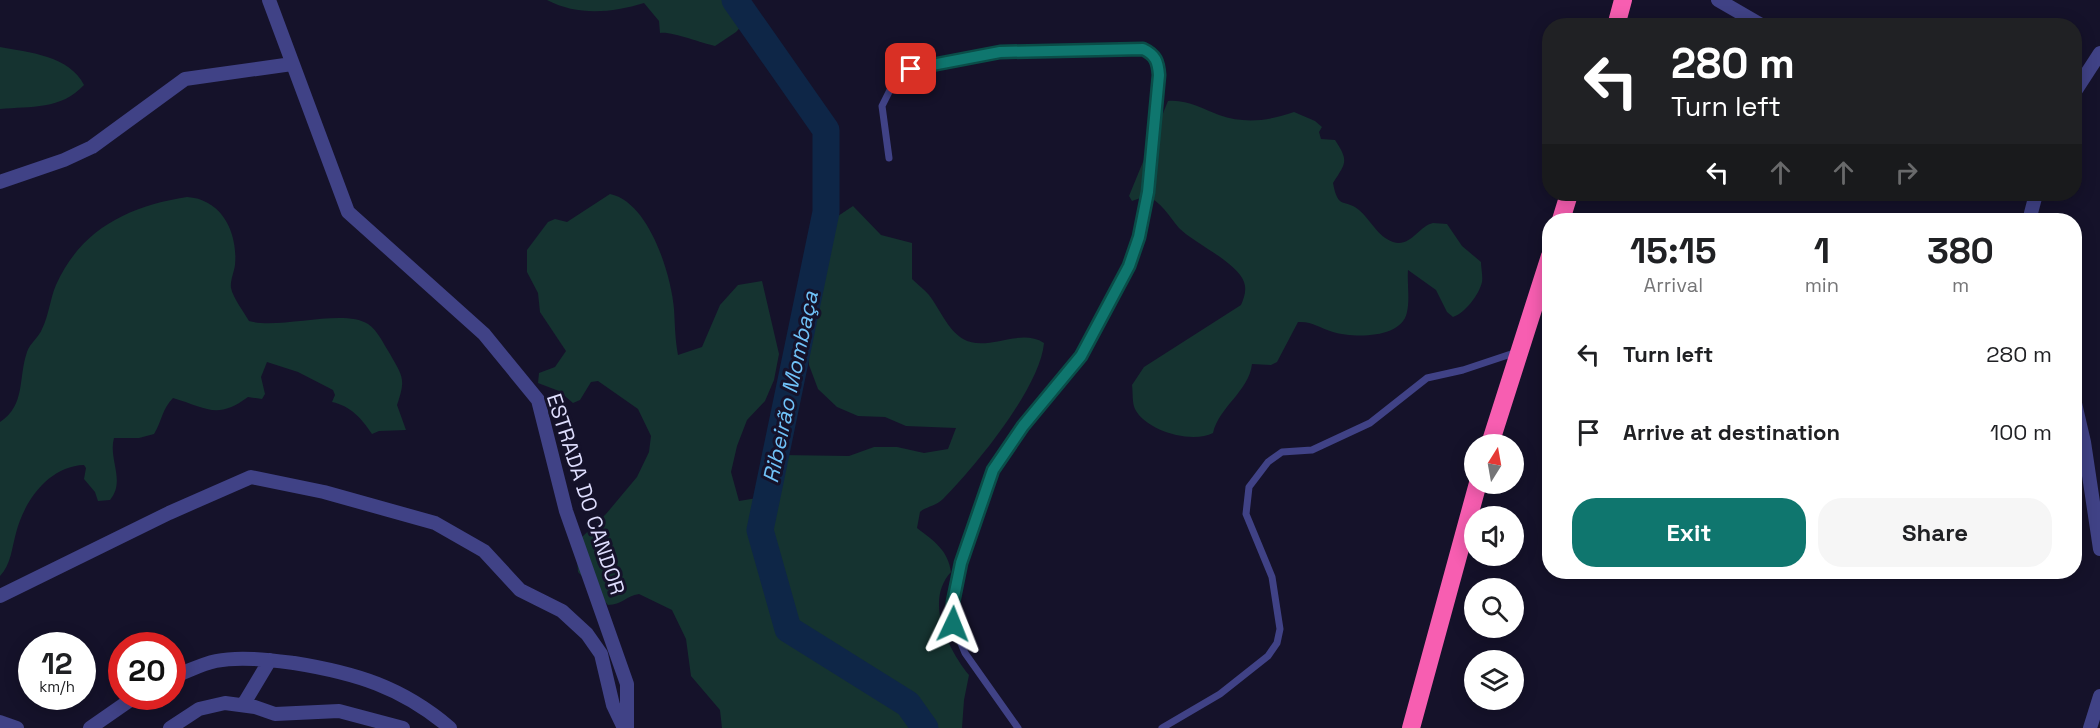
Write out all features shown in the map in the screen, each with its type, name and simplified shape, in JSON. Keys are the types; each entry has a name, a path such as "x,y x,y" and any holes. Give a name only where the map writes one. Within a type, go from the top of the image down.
{"highway":[{"path":"1618,18 1623,0"},
{"path":"1493,434 1542,281"},
{"path":"1411,728 1475,494"}],"street":[{"name":"ESTRADA DO CANDOR","path":"269,0 348,212 484,334 538,400 566,511 627,684 625,728"},
{"path":"1718,0 1749,18"},
{"path":"2082,81 2100,53"},
{"path":"0,182 64,160 92,147 185,80 292,64"},
{"path":"2082,432 2096,491 2100,549"},
{"path":"0,596 169,513 251,477 324,492 435,523 484,551 520,590 562,611 587,634 601,654 613,705 625,728"},
{"path":"243,705 270,660"},
{"path":"186,672 217,661 270,660 343,671 387,686 429,710 450,728"},
{"path":"2094,722 2100,696"},
{"path":"170,728 199,709 225,703 243,705 275,714 339,711 402,728"},
{"path":"90,728 116,710"},
{"path":"270,728 275,714"},
{"path":"0,722 17,728"}],"lane":[{"path":"890,158 882,106 895,80 911,69 1000,52 1143,49 1152,53 1158,62 1159,75 1148,192 1139,237 1129,266 1081,356 1023,426 993,470 961,563 953,602 953,624 965,653 1018,728"},
{"path":"1162,728 1220,694 1268,656 1277,642 1280,629 1272,577 1246,514 1249,487 1268,462 1282,452 1312,450 1370,423 1426,378 1463,370 1520,351"}],"green space":[{"path":"547,0 744,0 753,14 736,32 715,46 679,35 660,33 659,21 644,3 607,11 583,11"},
{"path":"0,47 47,57 59,62 78,75 84,85 66,99 55,103 0,109"},
{"path":"1168,101 1188,103 1238,120 1275,118 1294,112 1315,121 1322,127 1319,132 1321,139 1335,140 1344,158 1343,166 1333,183 1340,201 1359,210 1378,232 1393,242 1404,242 1433,223 1447,224 1462,246 1481,262 1482,282 1475,298 1467,308 1453,317 1447,312 1436,290 1408,270 1407,312 1403,321 1396,327 1376,334 1352,335 1298,322 1277,362 1271,365 1252,364 1245,383 1221,415 1213,433 1194,437 1182,436 1149,424 1135,409 1133,401 1132,385 1144,367 1241,305 1245,291 1244,282 1233,267 1179,228 1156,201 1146,196 1132,201 1129,196"},
{"path":"610,194 624,200 636,210 656,241 672,294 678,355 702,347 720,305 738,285 762,281 779,354 774,380 765,401 747,420 737,446 731,472 739,501 763,497 781,455 849,456 874,447 897,447 924,453 948,449 956,428 906,426 885,417 858,416 837,407 818,389 809,365 809,319 826,239 835,218 853,206 881,235 912,243 912,279 929,295 957,335 972,343 1024,338 1044,343 1040,361 1031,382 1004,426 943,499 920,512 917,528 943,552 951,572 943,584 939,597 939,610 947,639 969,675 962,728 722,728 720,710 691,676 686,639 672,610 639,594 617,604 608,605 578,572 577,558 581,538 606,514 637,477 649,452 651,436 638,409 598,381 591,382 580,400 573,403 559,391 538,383 539,373 555,367 566,351 540,312 538,293 527,272 527,250 548,222 555,219 567,222"},
{"path":"187,197 210,204 225,220 230,230 235,253 231,288 249,321 277,323 343,318 368,324 375,330 402,378 402,389 397,405 406,430 379,431 372,434 355,414 332,402 335,395 333,390 298,372 267,362 261,377 265,394 262,399 248,397 228,408 212,410 173,398 154,434 139,438 114,438 113,454 117,485 110,500 98,501 95,492 84,479 86,468 84,465 71,467 49,479 40,487 25,509 9,561 0,576 0,422 14,408 18,399 27,352 41,332 56,285 66,266 79,249 109,223 146,207"}],"waterway":[{"name":"Ribeirão Mombaça","path":"735,0 826,130 826,212 760,530 788,629 908,704 925,728"}],"route":[{"path":"911,69 1000,52 1143,49 1152,53 1158,62 1159,75 1148,192 1139,237 1129,266 1081,356 1023,426 993,470 961,563 953,602 953,624"}]}
